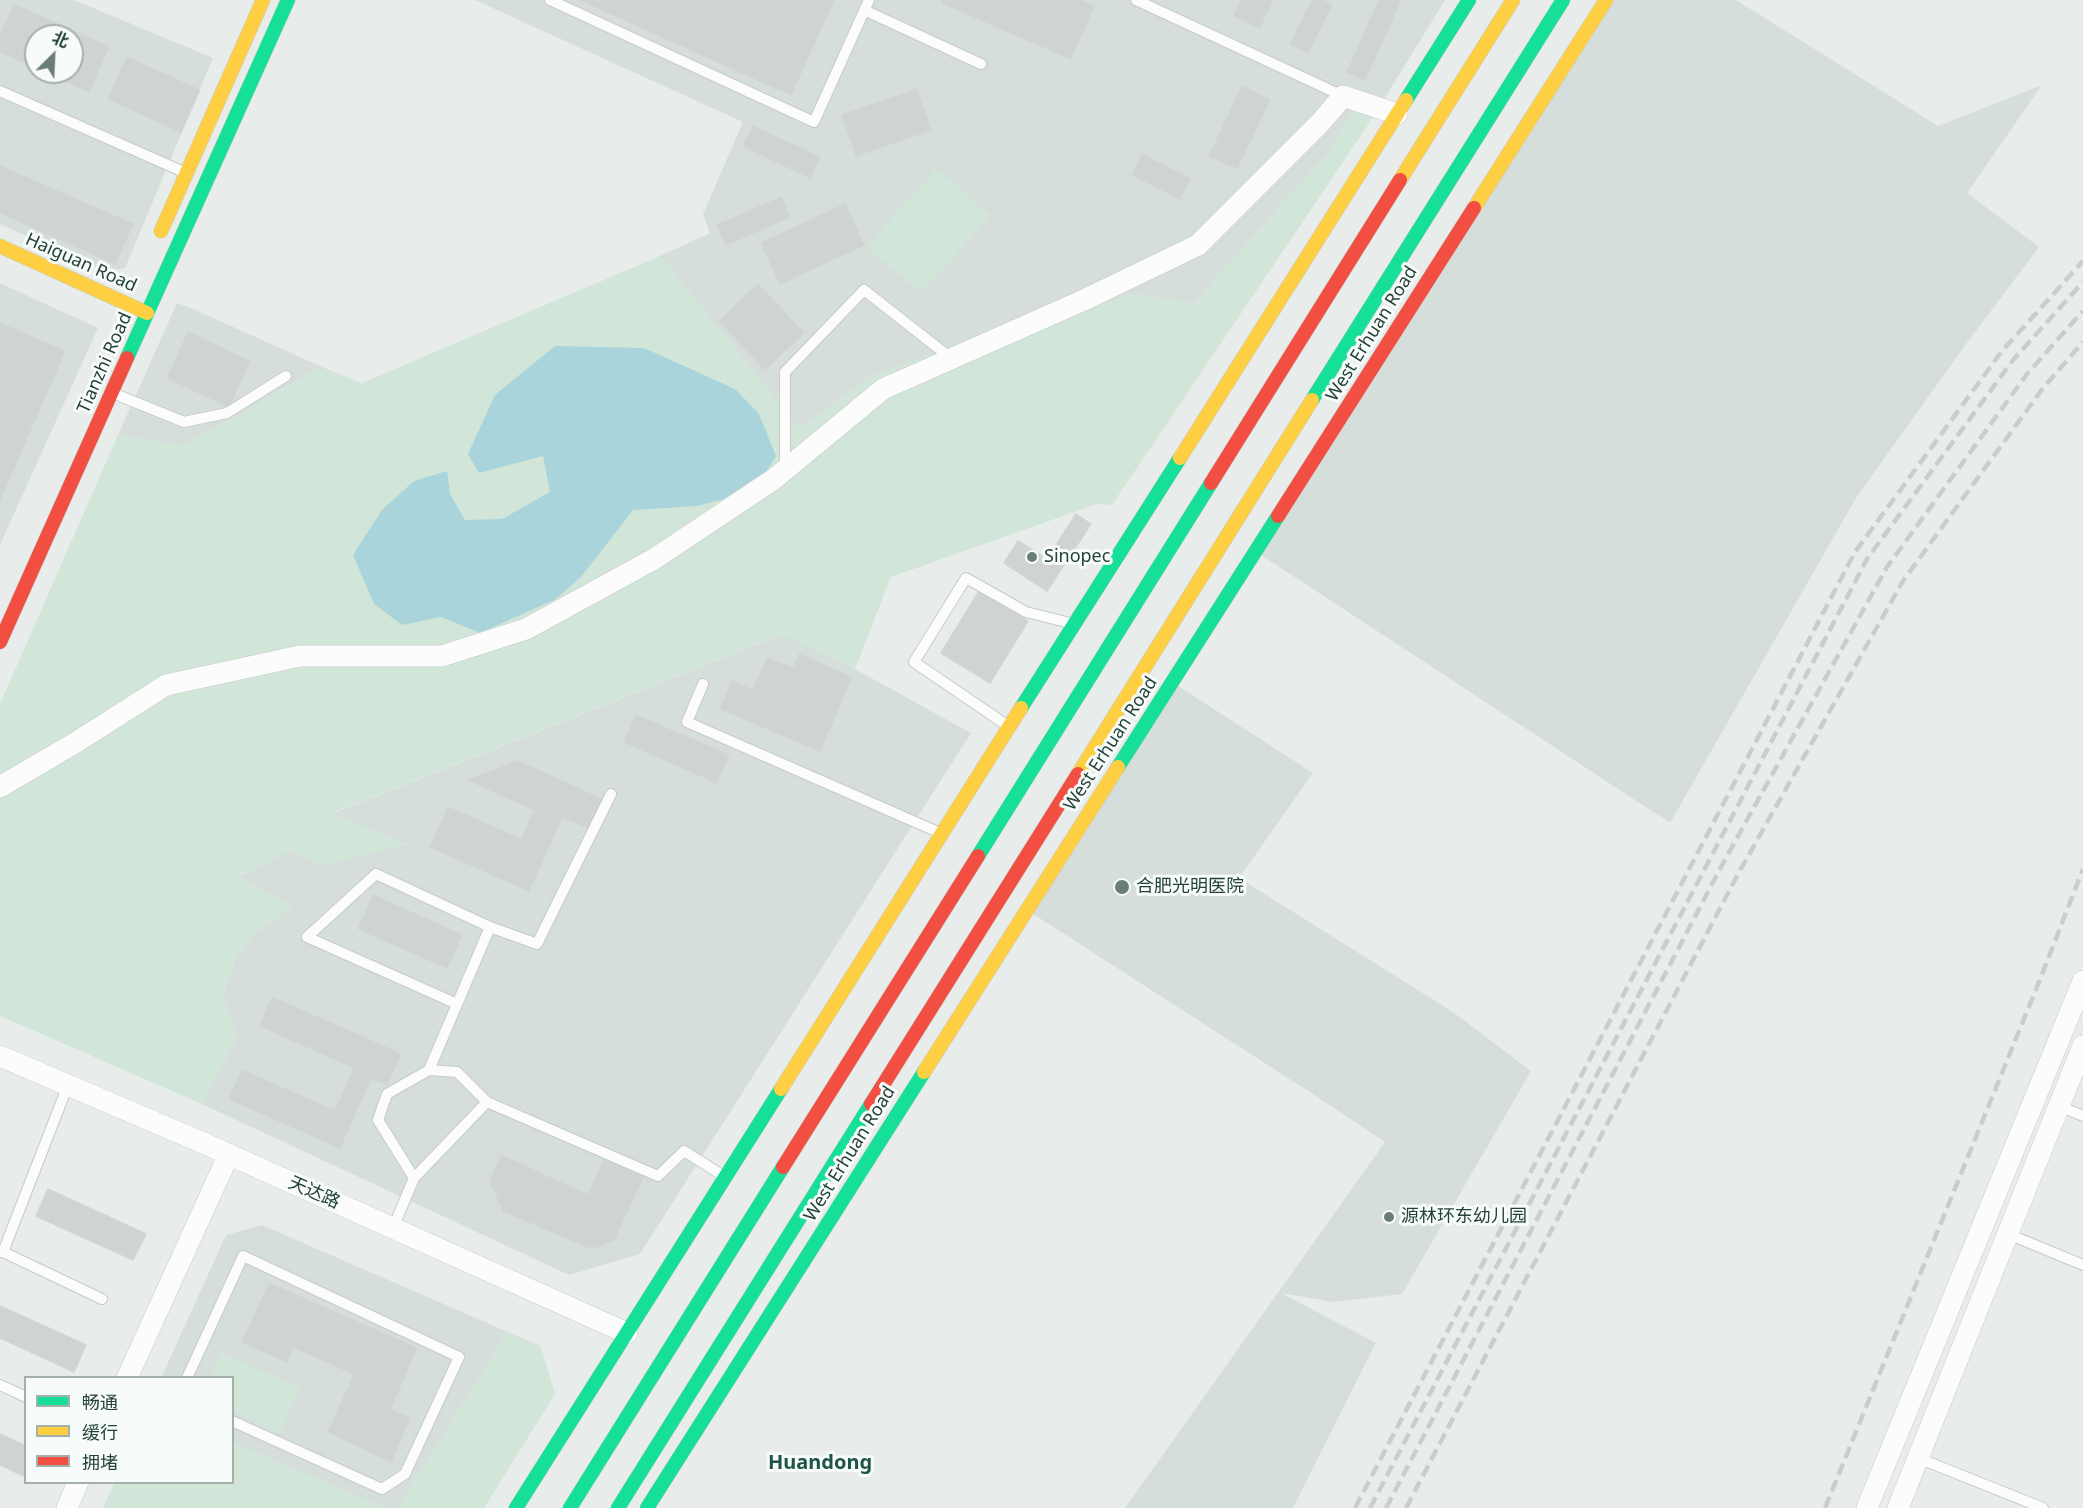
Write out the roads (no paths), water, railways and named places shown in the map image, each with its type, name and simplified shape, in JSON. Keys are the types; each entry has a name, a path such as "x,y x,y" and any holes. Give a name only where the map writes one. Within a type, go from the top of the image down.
{"main road":[{"path":"158,239 263,0"},
{"name":"Tianzhi Road","path":"131,325 147,313 288,0"},
{"path":"516,1508 1469,0"},
{"path":"570,1508 1513,0"},
{"name":"West Erhuan Road","path":"618,1508 1563,0"},
{"name":"West Erhuan Road","path":"647,1508 1606,0"},
{"name":"Haiguan Road","path":"0,246 131,299 147,313"},
{"name":"Tianzhi Road","path":"0,642 112,393 131,325 131,299"}],"street":[{"path":"0,787 166,685 300,656 442,656 526,629 654,560 785,471 884,389 1084,300 1198,245 1321,122 1343,96 1397,114"},
{"path":"1867,1508 2083,981"},
{"path":"1898,1508 2083,1046"},
{"name":"天达路","path":"0,1056 229,1154 627,1333"},
{"path":"130,1376 229,1154"},
{"path":"67,1508 77,1484"}],"lane":[{"path":"550,0 813,122 867,5 981,64"},
{"path":"1136,0 1343,96"},
{"path":"0,91 205,183"},
{"path":"785,471 784,372 864,290 952,358"},
{"path":"112,393 184,422 227,413 286,376"},
{"path":"1009,726 914,662 966,578 1026,612 1073,624"},
{"path":"703,684 687,722 941,833"},
{"path":"457,1004 307,937 375,874 490,927 537,944 610,794"},
{"path":"429,1071 490,927"},
{"path":"414,1178 378,1120 387,1094 429,1071 458,1072 487,1102 658,1176 684,1151 725,1177"},
{"path":"68,1085 1,1252 102,1299"},
{"path":"393,1228 414,1178 487,1102"},
{"path":"2059,1106 2083,1116"},
{"path":"2008,1234 2083,1265"},
{"path":"186,1376 243,1256 459,1357 405,1474 382,1489 234,1422"},
{"path":"0,1385 24,1396"},
{"path":"1918,1458 2043,1508"}],"water":[{"path":"555,346 644,348 735,389 759,414 776,456 754,491 697,506 633,510 581,577 554,600 480,633 441,617 402,625 374,604 353,555 382,510 414,481 447,471 450,494 465,520 502,519 550,492 543,456 479,473 468,454 495,395"}],"railway":[{"path":"1355,1508 1855,552 2002,351 2083,261"},
{"path":"1370,1508 1867,559 2013,360 2083,282"},
{"path":"1386,1508 1722,865 1887,567 2027,374 2083,311"},
{"path":"1406,1508 1738,874 1903,581 2043,388 2083,342"},
{"path":"1825,1508 2083,869"}],"place":[{"name":"Sinopec","path":"1032,557"},
{"name":"合肥光明医院","path":"1122,887"},
{"name":"源林环东幼儿园","path":"1389,1217"}],"district":[{"name":"Huandong","path":"820,1463"}]}
